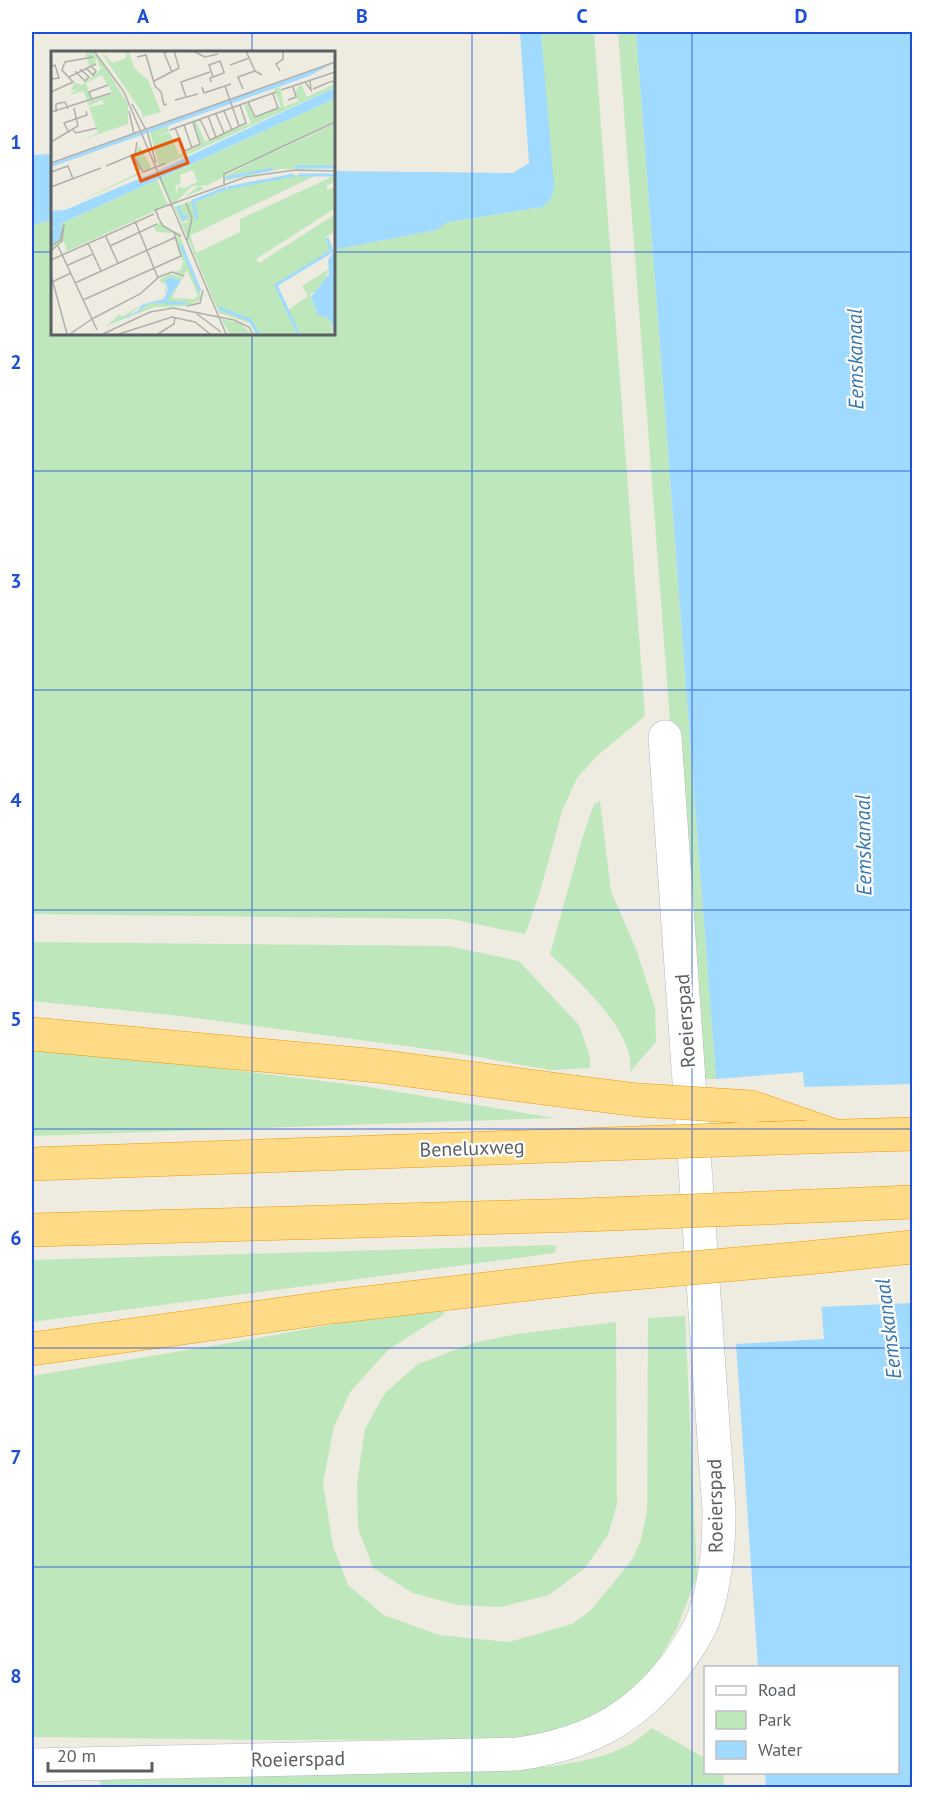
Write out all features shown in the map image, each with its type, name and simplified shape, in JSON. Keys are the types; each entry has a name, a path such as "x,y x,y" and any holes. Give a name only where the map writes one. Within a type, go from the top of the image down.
{"highway":[{"path":"32,1034 378,1066 638,1100 751,1107 836,1136"},
{"name":"Beneluxweg","path":"32,1164 912,1134"},
{"path":"32,1230 583,1215 912,1202"},
{"path":"32,1349 332,1306 588,1277 912,1247"}],"street":[{"name":"Roeierspad","path":"32,1765 518,1754 547,1750 589,1737 628,1713 648,1697 690,1646 705,1616 711,1591 719,1538 719,1511 665,737"}],"green space":[{"path":"530,32 594,32 645,716 598,755 577,778 562,811 540,892 525,934 451,919 32,914 32,225 51,220 51,334 334,334 334,250 436,230 448,222 543,207"},
{"path":"618,32 636,32 716,1079 697,1079"},
{"path":"600,801 611,891 636,949 655,1008 656,1042 630,1072 629,1056 624,1040 614,1024 589,992 550,954 582,839 594,804"},
{"path":"32,942 448,946 519,961 579,1025 590,1057 590,1068 550,1070 450,1052 181,1016 32,1001"},
{"path":"32,1045 363,1086 555,1118 32,1136"},
{"path":"556,1245 555,1253 32,1322 32,1260"},
{"path":"445,1309 443,1315 389,1349 351,1391 334,1426 323,1483 333,1546 348,1585 384,1615 439,1635 509,1642 572,1624 590,1611 632,1560 641,1540 647,1512 648,1318 685,1316 697,1576 677,1628 637,1698 538,1739 266,1740 32,1737 32,1376 394,1313"},
{"path":"616,1322 617,1504 608,1535 585,1568 549,1595 500,1607 457,1605 413,1593 373,1568 358,1528 357,1482 365,1429 385,1393 418,1364 473,1343 517,1334"},
{"path":"652,1728 704,1757 704,1774 723,1774 724,1787 103,1788 92,1768 548,1767 590,1759 616,1751"}],"water":[{"path":"520,32 541,32 554,186 551,199 543,207 448,222 436,230 334,250 334,171 513,173 529,163"},
{"name":"Eemskanaal","path":"636,32 912,32 912,1787 766,1787 765,1774 899,1774 899,1666 758,1666 736,1344 824,1339 803,1072 716,1079"},
{"path":"51,154 51,220 32,225 32,155"}],"pier":[{"path":"912,1084 912,1303 818,1307 801,1087"}]}
